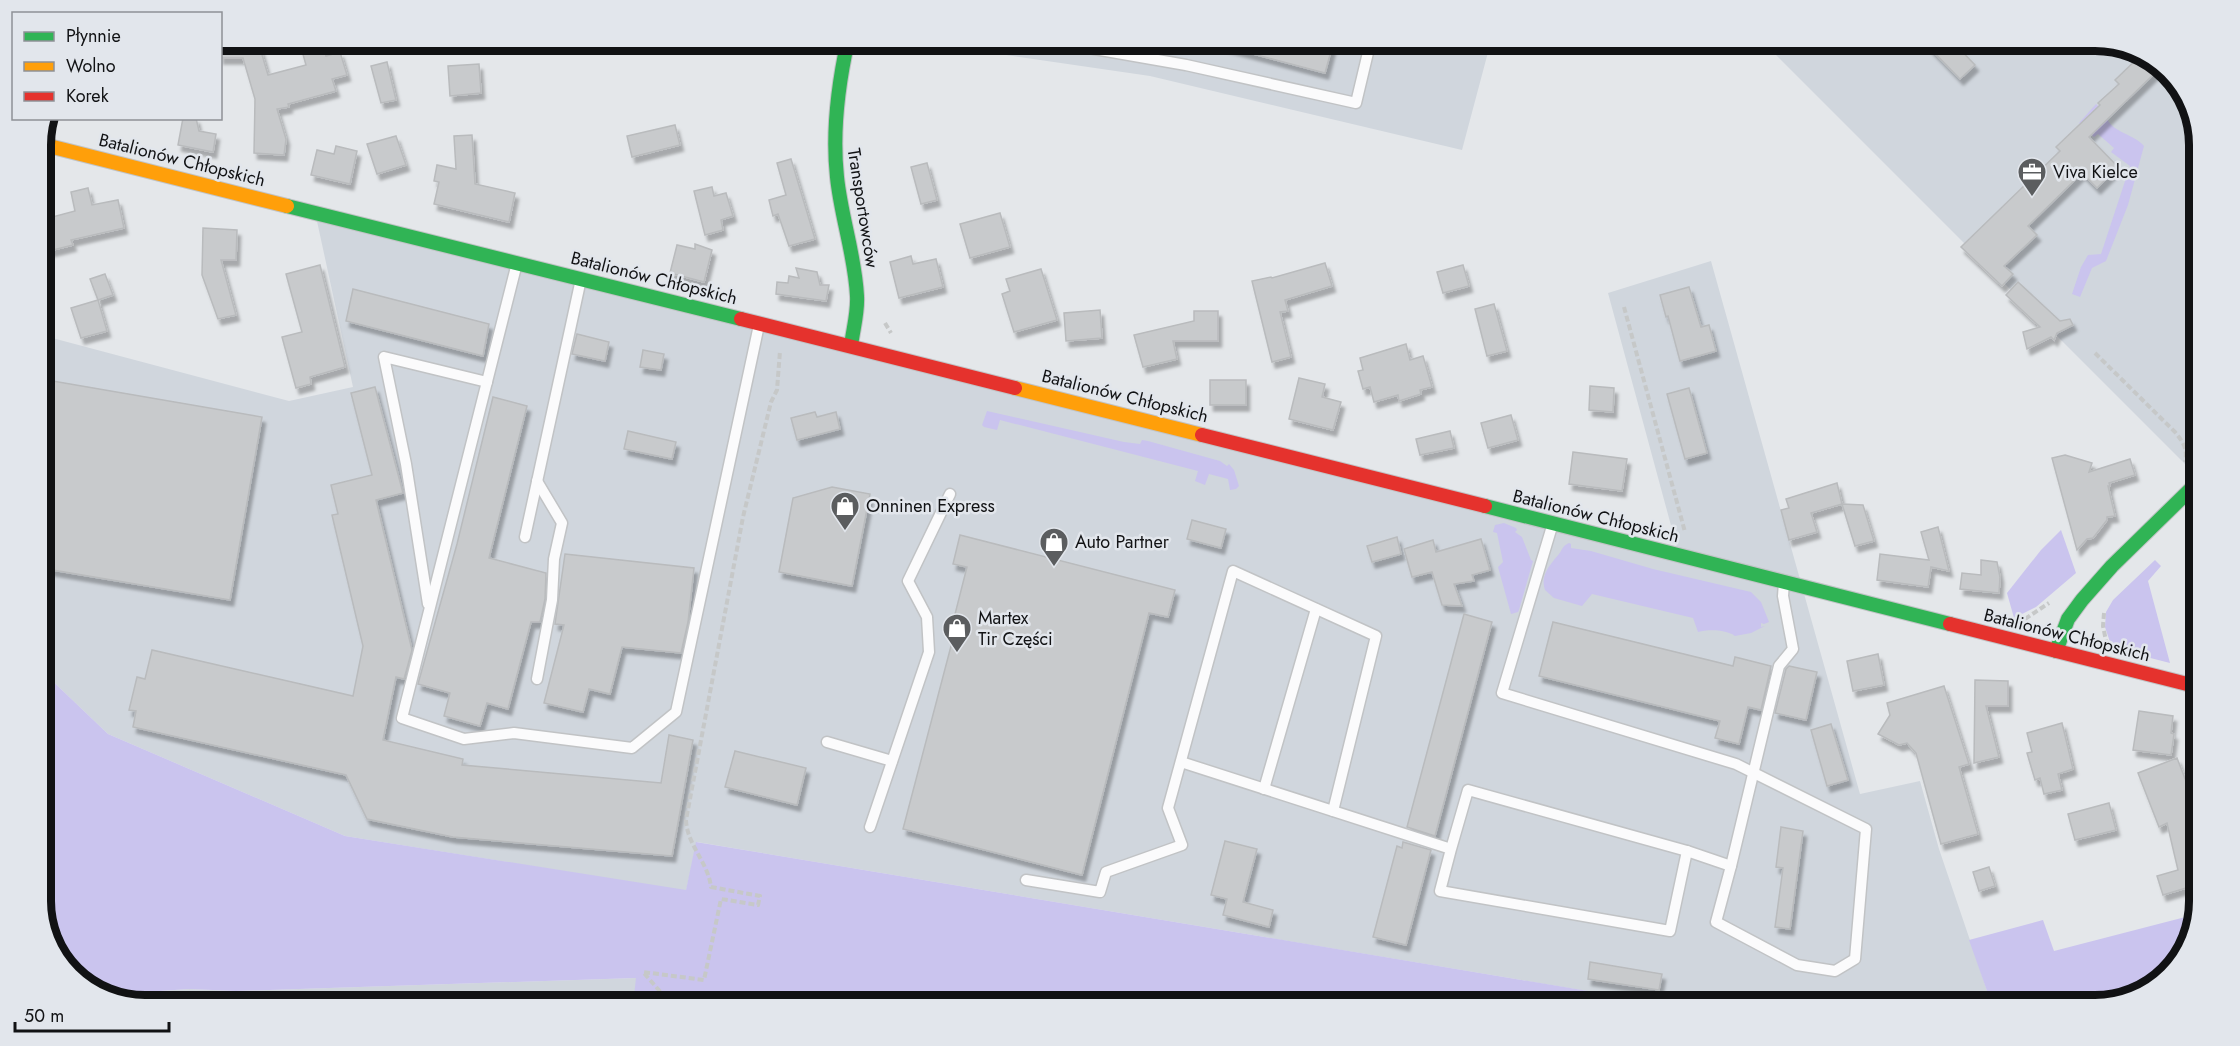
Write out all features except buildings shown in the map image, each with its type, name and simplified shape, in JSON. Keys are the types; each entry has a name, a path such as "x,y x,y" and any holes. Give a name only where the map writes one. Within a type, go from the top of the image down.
{"street":[{"name":"Transportowców","path":"845,51 838,81 835,135 837,178 852,252 857,295 851,346"},
{"name":"Batalionów Chłopskich","path":"51,146 2189,684"},
{"path":"2056,651 2068,619 2082,600 2112,566 2189,491"}],"lane":[{"path":"1106,51 1186,65 1356,104 1368,51"},
{"path":"517,262 402,718 464,739 514,733 632,748 676,712 759,323"},
{"path":"525,537 581,278"},
{"path":"429,610 406,464 384,357 487,382"},
{"path":"537,481 562,523 554,559 552,600 537,679"},
{"path":"870,827 929,652 927,617 908,581 950,494"},
{"path":"1553,523 1502,693 1736,764 1754,771 1866,830 1855,959 1835,970 1797,965 1716,922 1731,866 1754,771 1779,666 1793,649 1783,596 1784,582"},
{"path":"1026,880 1100,892 1107,872 1182,845 1168,808 1233,571 1376,636 1333,811"},
{"path":"1264,789 1316,609"},
{"path":"827,742 892,761"},
{"path":"1181,762 1451,849"},
{"path":"1687,851 1670,931 1440,891 1468,790 1687,851 1731,866"}],"path":[{"path":"1624,307 1673,493 1694,559"},
{"path":"885,323 892,335"},
{"path":"663,995 643,972 704,980 721,899 758,905 759,896 711,887 710,875 686,830 686,820 743,517 771,402 777,390 779,354 785,330"},
{"path":"2095,352 2181,440 2187,456 2183,468"},
{"path":"2018,621 2027,618 2050,601"},
{"path":"2104,610 2104,635 2109,648"}],"shaded area":[{"path":"979,51 1488,51 1462,150 1150,76"},
{"path":"1772,51 2095,51 2131,58 2157,74 2166,83 2184,115 2189,139 2189,468"},
{"path":"2096,104 2109,116 2107,119 2110,124 2144,146 2128,205 2106,261 2092,268 2080,297 2072,294 2081,267 2088,255 2101,254 2130,166 2111,152 2114,148 2098,134 2094,137 2079,123"},
{"path":"315,212 1679,555 1608,293 1711,261 1860,794 1920,781 1939,849 1989,995 1611,995 697,842 686,891 345,836 108,734 51,680 51,338 289,401 353,387"},
{"path":"987,411 1124,442 1140,444 1142,440 1148,441 1220,461 1227,466 1229,464 1234,470 1239,486 1230,490 1228,479 1209,474 1205,485 1195,481 1198,471 1000,420 997,430 984,427 982,425"},
{"path":"1504,523 1516,528 1515,532 1522,537 1533,561 1519,610 1511,614 1498,567 1503,562 1497,533 1493,532 1495,525"},
{"path":"2061,530 2076,573 2036,607 2014,618 2007,593 2041,550"},
{"path":"1569,543 1571,548 1591,551 1653,569 1751,592 1761,602 1769,622 1761,623 1761,627 1765,626 1751,633 1735,636 1718,631 1698,632 1693,618 1592,594 1582,606 1554,598 1545,590 1545,575 1564,546"},
{"path":"2155,560 2161,566 2148,581 2170,663 2119,650 2110,642 2105,627 2106,612 2113,600"},
{"path":"51,680 108,734 345,836 686,890 696,842 1612,995 634,995 636,978 236,991 189,989 129,993 109,988 79,967 67,953 56,931 51,907"},
{"path":"2187,917 2182,937 2176,948 2161,967 2147,979 2125,990 2095,995 1988,995 1969,940 2043,920 2054,951"},
{"path":"637,978 634,995 129,993 189,989 236,991"}],"traffic: fast":[{"path":"846,51 839,91 835,143 839,192 854,266 857,296 851,346"},
{"path":"287,206 741,319"},
{"path":"2056,651 2068,619 2082,600 2112,566 2189,491"},
{"path":"1485,506 1950,624"}],"traffic: slow":[{"path":"51,147 287,206"},
{"path":"1015,388 1202,435"}],"traffic: jam":[{"path":"741,319 1015,388"},
{"path":"1202,435 1485,506"},
{"path":"1950,624 2189,684"}],"place":[{"name":"Viva Kielce","path":"2032,198"},
{"name":"Onninen Express","path":"845,532"},
{"name":"Auto Partner","path":"1054,568"},
{"name":"Martex Tir Części","path":"957,654"}]}
